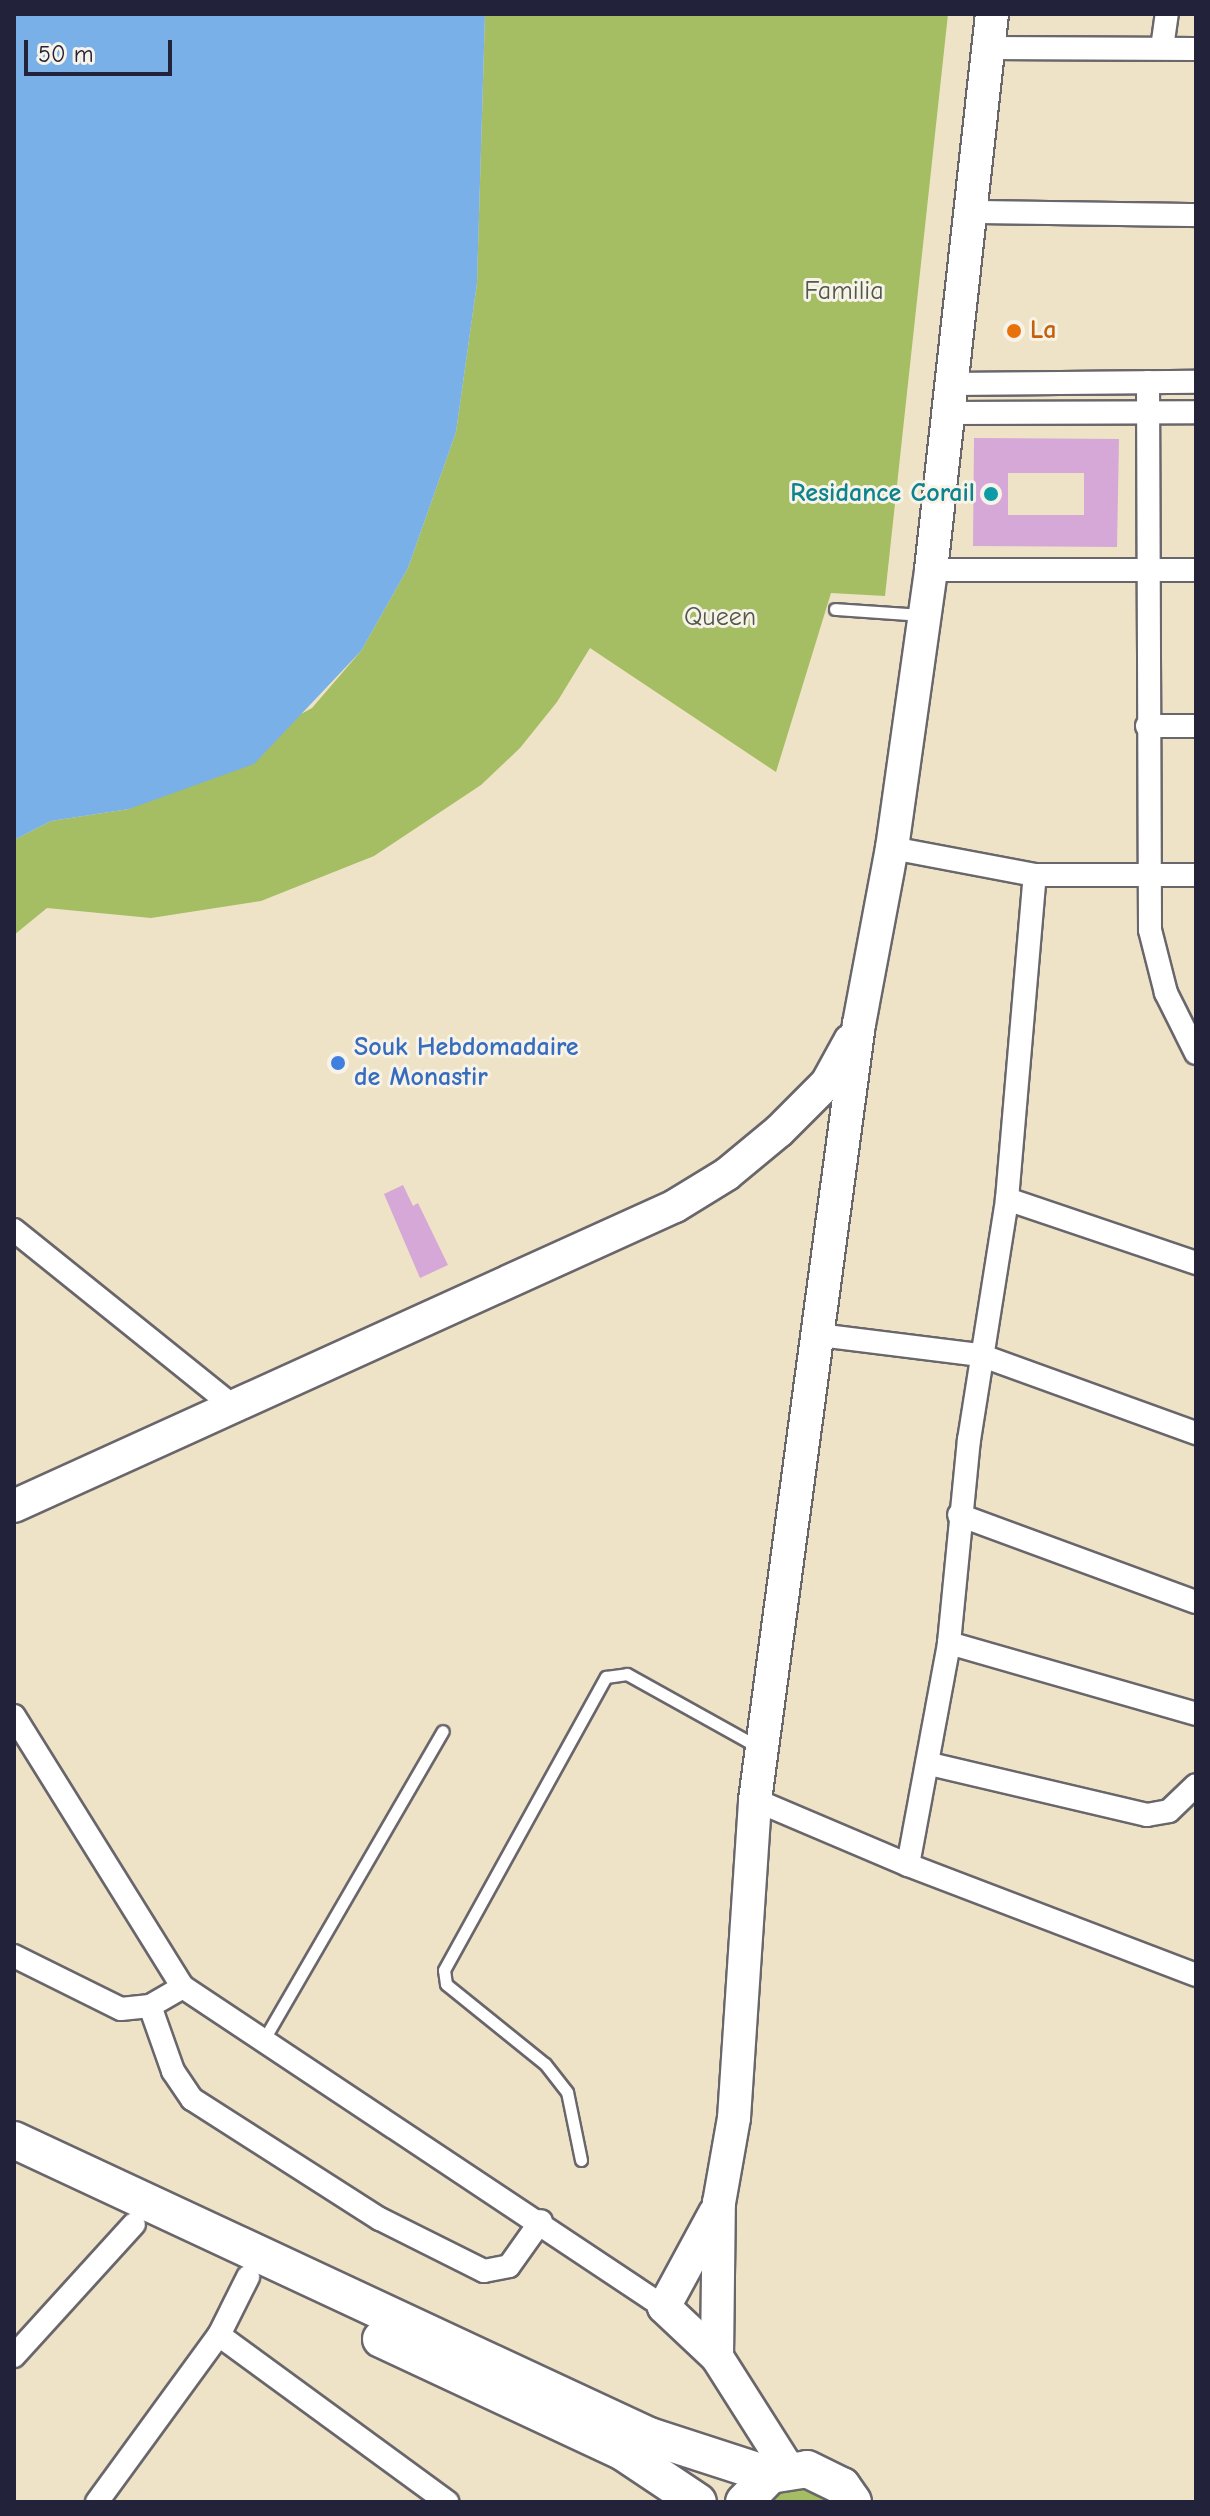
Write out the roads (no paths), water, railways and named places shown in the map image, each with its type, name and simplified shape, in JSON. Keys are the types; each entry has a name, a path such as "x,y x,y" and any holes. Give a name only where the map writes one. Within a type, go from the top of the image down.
{"main road":[{"path":"14,2140 649,2436 779,2472 826,2475 853,2502"},
{"path":"14,2166 623,2452 698,2502"},
{"path":"744,2502 779,2472"}],"street":[{"path":"717,2357 719,2203 734,2118 755,1800 859,1024 892,848 931,570 992,14"},
{"path":"1162,48 1167,14"},
{"path":"989,48 1196,49"},
{"path":"972,212 1196,215"},
{"path":"950,399 1148,382 1196,382"},
{"path":"1148,382 1150,930 1166,993 1196,1053"},
{"path":"950,399 1148,413 1196,412"},
{"path":"931,570 1196,570"},
{"path":"1147,726 1196,726"},
{"path":"892,848 1035,875 1196,875"},
{"path":"908,1865 930,1764 949,1643 959,1515 980,1355 1007,1199 1035,875"},
{"path":"14,1506 675,1206 727,1174 779,1131 827,1083 859,1024"},
{"path":"1007,1199 1196,1263"},
{"path":"14,1230 234,1407"},
{"path":"819,1335 980,1355 1196,1433"},
{"path":"959,1515 1196,1602"},
{"path":"949,1643 1196,1714"},
{"path":"16,1727 183,1987 541,2221 664,2307 717,2357 779,2472"},
{"path":"930,1764 1147,1815 1169,1811 1196,1785"},
{"path":"755,1800 908,1865 1196,1975"},
{"path":"14,1956 121,2009 150,2006 183,1987"},
{"path":"150,2006 173,2071 192,2099 380,2219 484,2271 509,2266 541,2221"},
{"path":"664,2307 702,2246 719,2203"},
{"path":"14,2356 134,2224"},
{"path":"97,2502 219,2335 248,2277"},
{"path":"219,2335 447,2502"}],"lane":[{"path":"835,609 924,615"},
{"path":"581,2160 567,2092 545,2064 446,1984 444,1970 606,1677 627,1674 762,1749"},
{"path":"263,2041 443,1731"}],"water":[{"path":"14,14 485,14 477,283 456,432 408,568 361,651 254,764 129,809 51,821 14,840"}],"place":[{"name":"La","path":"1014,331"},
{"name":"Residance Corail","path":"991,494"},
{"name":"Souk Hebdomadaire de Monastir","path":"338,1063"}],"park label":[{"name":"Familia","path":"844,292"},
{"name":"Queen","path":"720,618"}]}
